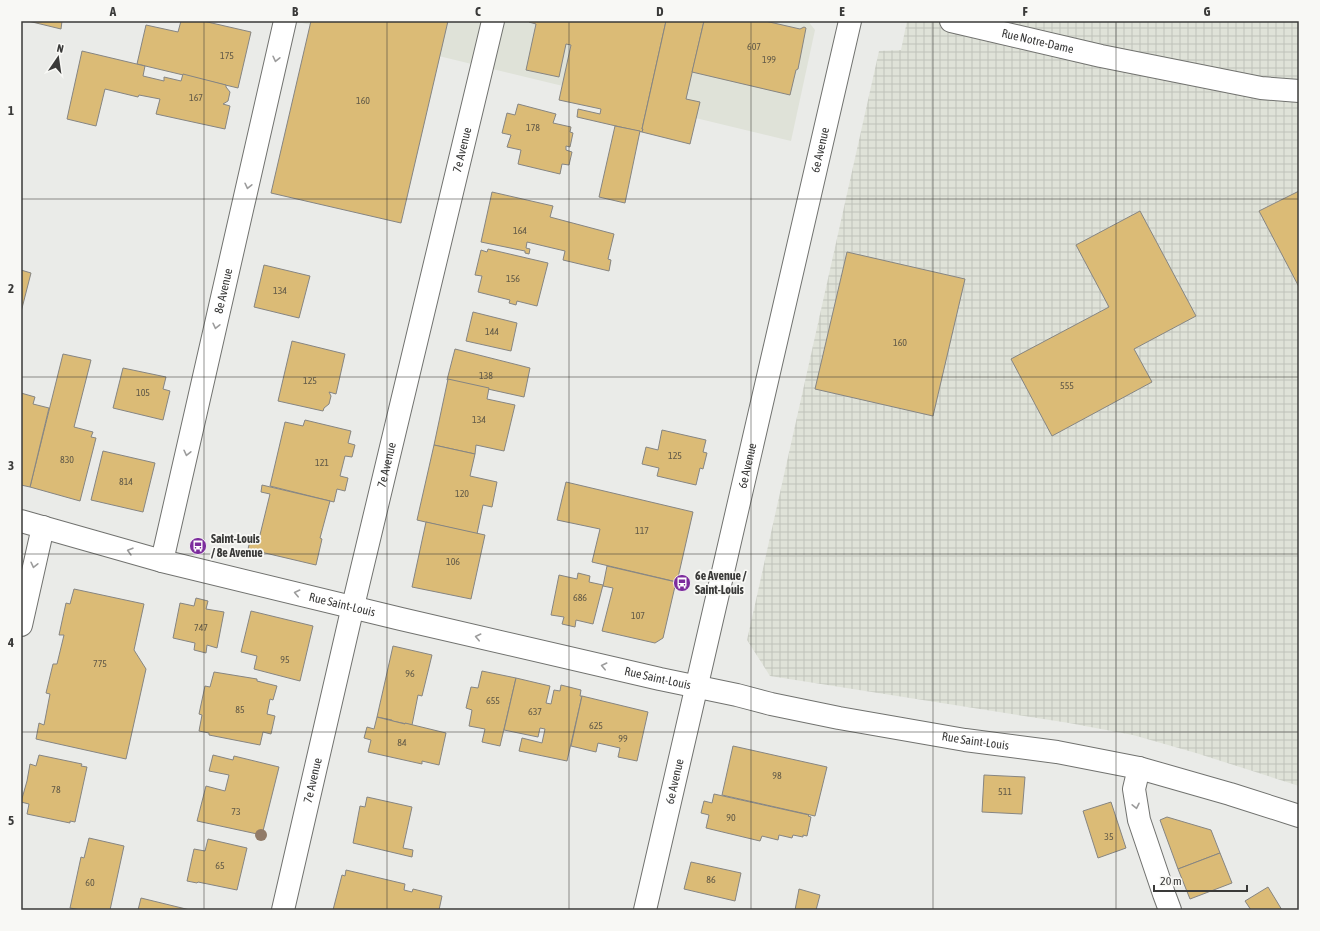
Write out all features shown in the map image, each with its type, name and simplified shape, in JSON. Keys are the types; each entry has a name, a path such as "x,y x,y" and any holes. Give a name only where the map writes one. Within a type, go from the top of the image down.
{"street":[{"name":"8e Avenue","path":"162,561 285,21"},
{"name":"7e Avenue","path":"283,910 353,606 493,21"},
{"name":"6e Avenue","path":"645,910 850,21"},
{"name":"Rue Notre-Dame","path":"952,21 1101,56 1261,88 1299,91"},
{"name":"Rue Saint-Louis","path":"21,521 162,561 353,606 408,621 697,687 839,718 965,740 1057,752 1140,768 1299,816"},
{"path":"21,625 43,527"},
{"path":"1140,768 1134,789 1139,820 1170,910"}],"shaded area":[{"path":"294,21 808,21 815,30 791,141"},
{"path":"907,21 1299,21 1299,786 1196,753 1133,735 1069,723 770,676 747,640 879,51 901,50"}],"building":[{"path":"28,21 62,21 61,29"},
{"path":"181,21 203,21 251,32 238,88 137,64 146,25 178,32"},
{"path":"311,21 448,21 401,223 271,193"},
{"path":"666,21 642,132 577,117 578,109 600,114 601,109 559,100 571,45 566,44 559,77 526,70 536,24 529,22"},
{"path":"666,21 704,21 686,99 700,102 690,144 642,132"},
{"path":"704,21 765,21 800,29 804,27 806,28 798,69 796,70 790,95 692,72"},
{"path":"82,51 145,66 143,76 164,81 164,77 181,81 183,74 226,85 230,92 228,101 223,104 230,106 225,129 156,114 160,99 139,95 138,97 105,89 96,126 67,119"},
{"path":"518,104 556,114 553,123 571,127 570,132 573,133 570,147 566,146 566,150 572,152 569,165 562,164 560,174 518,164 521,150 507,147 511,135 502,133 507,113 515,115"},
{"path":"615,126 640,131 625,203 599,197"},
{"path":"1299,191 1299,287 1259,211"},
{"path":"492,192 553,206 550,217 614,234 608,259 611,260 609,271 563,260 565,251 527,242 526,248 530,249 529,254 525,253 525,251 481,242"},
{"path":"1140,211 1196,316 1134,349 1152,382 1052,436 1011,359 1109,307 1076,245"},
{"path":"488,249 548,263 537,306 517,301 516,305 509,303 510,300 478,292 482,276 475,275 481,250 487,252"},
{"path":"847,252 965,279 933,416 815,389"},
{"path":"264,265 310,276 299,318 254,307"},
{"path":"21,270 31,273 21,312"},
{"path":"473,312 517,323 511,351 466,341"},
{"path":"292,341 345,354 336,394 329,392 331,396 329,404 323,411 278,401"},
{"path":"455,349 530,368 524,397 447,380"},
{"path":"63,354 91,360 74,427 93,432 91,437 96,438 80,501 30,487"},
{"path":"123,368 166,377 163,389 170,391 163,420 113,408"},
{"path":"448,379 489,388 487,399 515,405 504,451 476,445 475,454 434,445"},
{"path":"21,393 35,397 33,404 49,408 30,487 21,485"},
{"path":"305,420 351,431 348,443 355,445 352,457 345,456 340,476 348,478 345,491 337,489 334,502 270,486 285,422 303,426"},
{"path":"662,430 706,440 703,452 707,453 703,469 700,468 696,485 657,476 659,468 642,464 646,447 658,450"},
{"path":"434,445 475,454 470,476 497,482 492,507 483,505 477,534 417,520"},
{"path":"103,451 155,463 143,512 91,500"},
{"path":"566,482 693,512 677,582 592,562 600,529 557,520"},
{"path":"262,485 330,501 320,538 322,539 316,565 248,549 250,541 258,543 270,494 261,492"},
{"path":"426,522 485,535 471,599 412,587"},
{"path":"607,566 676,582 663,638 655,643 602,631 613,588 603,586"},
{"path":"578,573 590,576 589,582 603,585 593,624 576,620 575,627 562,624 564,617 551,615 559,575 577,579"},
{"path":"74,589 144,604 134,650 146,669 126,759 36,739 39,723 44,725 50,694 46,693 53,664 57,664 64,635 59,635 66,603 70,604"},
{"path":"196,598 208,601 206,609 224,612 217,648 207,645 206,653 194,650 195,643 173,638 180,603 194,606"},
{"path":"251,611 313,626 300,681 254,669 257,656 241,652"},
{"path":"393,646 432,655 422,696 418,695 412,725 377,717"},
{"path":"482,671 516,678 500,746 482,742 485,729 469,726 472,710 466,708 471,687 478,688"},
{"path":"214,672 257,679 257,681 277,686 273,700 270,699 267,714 275,716 271,734 263,732 260,745 209,735 209,733 199,731 202,715 199,714 205,686 210,687"},
{"path":"516,678 550,686 546,703 551,704 554,690 560,691 561,685 581,690 580,696 582,696 567,761 519,751 522,738 542,743 545,729 540,728 538,737 504,730"},
{"path":"582,696 648,712 637,761 618,757 620,748 598,743 596,752 571,746"},
{"path":"377,717 446,733 439,765 422,761 422,764 368,752 371,740 364,738 367,727 374,729"},
{"path":"733,746 827,767 815,816 722,795"},
{"path":"39,755 82,764 81,766 87,767 75,822 70,821 70,823 27,814 29,804 21,802 30,764 36,766"},
{"path":"213,755 233,760 234,756 279,767 262,835 197,821 206,786 225,791 229,775 209,771"},
{"path":"984,775 1025,777 1022,814 982,812"},
{"path":"714,794 809,815 808,816 811,817 807,836 803,835 803,837 793,835 792,838 779,835 778,840 762,836 760,841 706,828 709,815 701,813 704,801 712,803"},
{"path":"367,797 412,807 403,848 413,850 412,857 353,843 360,806 365,807"},
{"path":"1111,802 1126,848 1098,858 1083,811"},
{"path":"1167,817 1211,830 1220,853 1178,869 1160,820"},
{"path":"89,838 124,846 110,910 81,910 70,908 81,857 84,858"},
{"path":"208,839 247,848 237,890 187,881 194,849 205,851"},
{"path":"1220,853 1232,883 1190,899 1178,869"},
{"path":"691,862 741,873 735,901 684,889"},
{"path":"346,870 405,884 404,890 412,892 413,889 442,896 439,910 333,910 342,875 345,876"},
{"path":"1268,887 1282,910 1251,910 1245,901"},
{"path":"799,889 820,895 816,910 795,910"},
{"path":"141,898 190,910 138,910"}],"place":[{"name":"Saint-Louis / 8e Avenue","path":"198,546"},
{"name":"6e Avenue / Saint-Louis","path":"682,583"}]}
